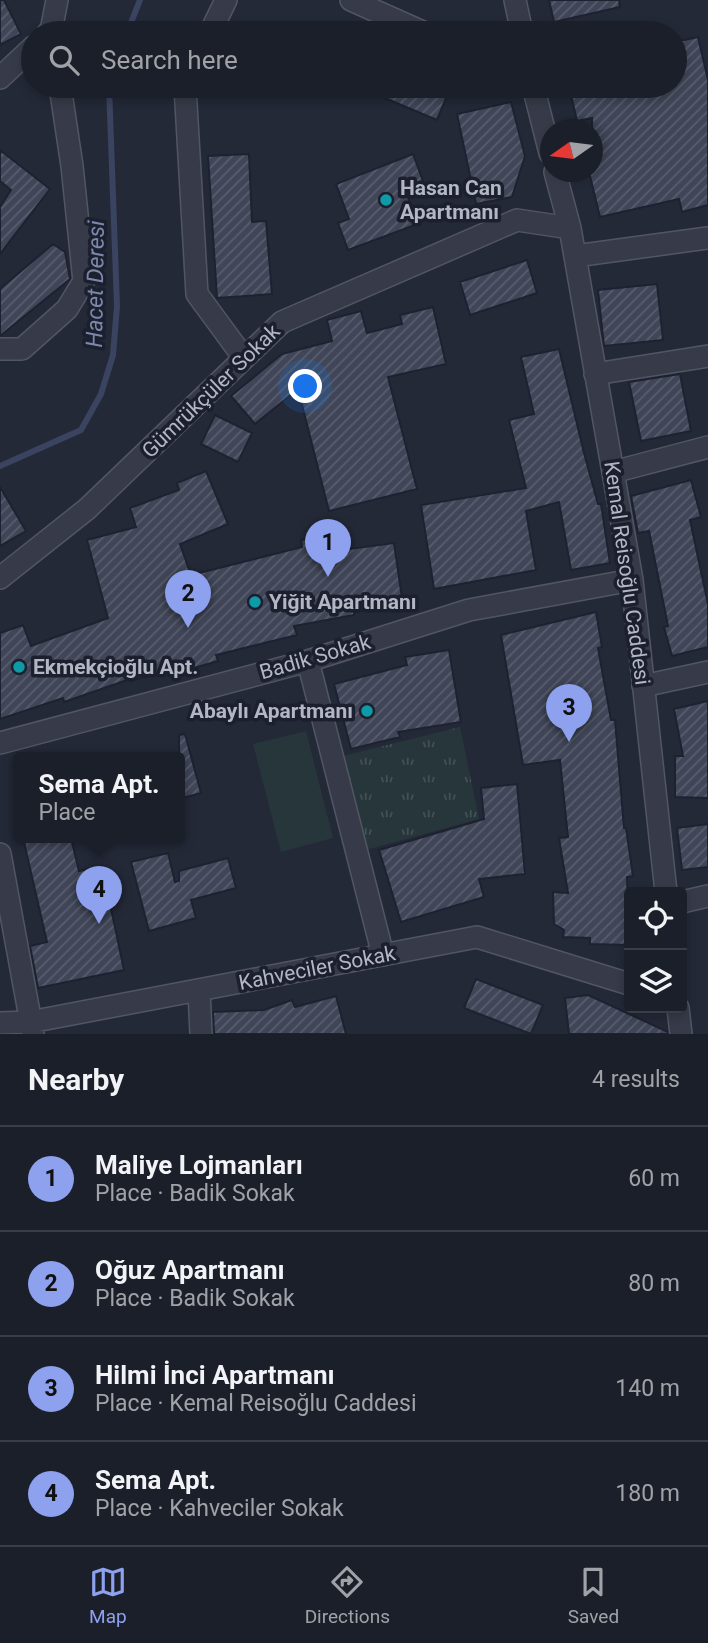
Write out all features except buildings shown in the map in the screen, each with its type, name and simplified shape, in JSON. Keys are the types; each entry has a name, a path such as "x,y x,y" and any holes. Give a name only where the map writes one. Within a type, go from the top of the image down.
{"street":[{"path":"52,21 57,0"},
{"path":"216,21 226,0"},
{"path":"351,0 398,21"},
{"path":"515,0 519,21"},
{"path":"0,78 21,58"},
{"path":"0,349 22,349 67,309 84,281 62,98"},
{"path":"186,98 197,294 244,358"},
{"path":"537,98 542,119"},
{"name":"Kemal Reisoğlu Caddesi","path":"558,182 570,228 632,580 665,887"},
{"name":"Gümrükçüler Sokak","path":"0,578 86,509 282,322 517,220 570,228"},
{"path":"575,256 708,238"},
{"path":"595,374 708,356"},
{"path":"613,472 708,447"},
{"name":"Badik Sokak","path":"0,743 308,661 469,610 632,580"},
{"path":"308,661 383,955"},
{"path":"643,686 708,672"},
{"path":"0,854 32,1028"},
{"path":"687,901 708,896"},
{"name":"Kahveciler Sokak","path":"0,1023 32,1028 199,990 477,937 624,982"},
{"path":"199,990 201,1034"},
{"path":"679,1013 681,1034"}],"green space":[{"path":"460,727 479,819 362,851 339,757"},
{"path":"306,731 333,838 281,852 253,744"}],"waterway":[{"name":"Hacet Deresi","path":"132,21 140,0"},
{"name":"Hacet Deresi","path":"0,466 81,430 101,394 113,355 117,306 109,98"}],"place":[{"name":"Hasan Can Apartmanı","path":"386,200"},
{"name":"Maliye Lojmanları","path":"328,577"},
{"name":"Yiğit Apartmanı","path":"255,602"},
{"name":"Oğuz Apartmanı","path":"188,628"},
{"name":"Ekmekçioğlu Apt.","path":"19,667"},
{"name":"Abaylı Apartmanı","path":"367,711"},
{"name":"Hilmi İnci Apartmanı","path":"569,742"},
{"name":"Sema Apt.","path":"99,924"}]}
